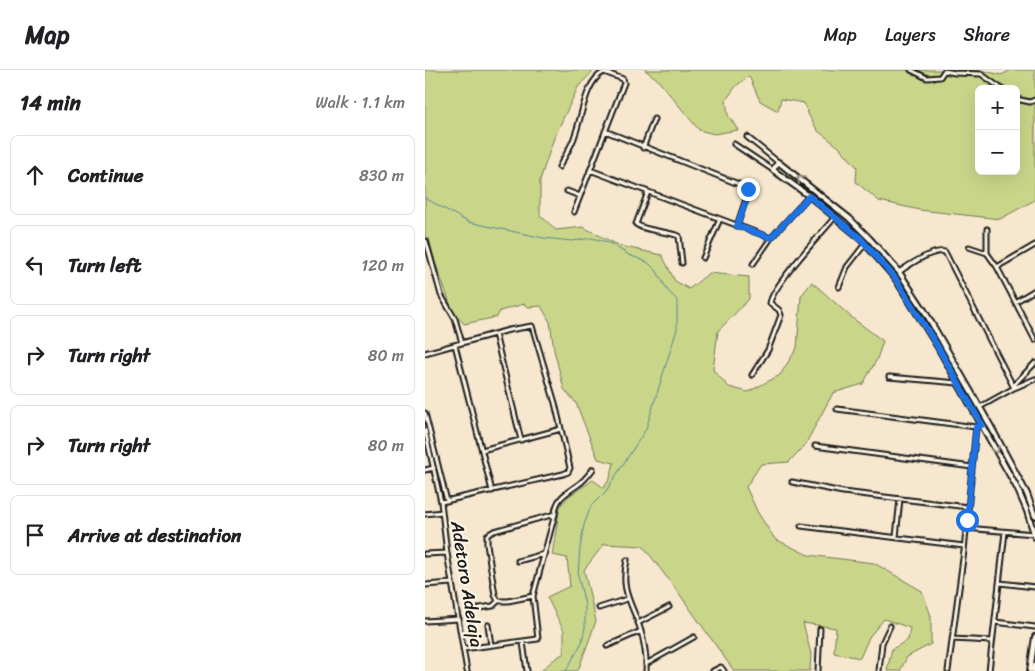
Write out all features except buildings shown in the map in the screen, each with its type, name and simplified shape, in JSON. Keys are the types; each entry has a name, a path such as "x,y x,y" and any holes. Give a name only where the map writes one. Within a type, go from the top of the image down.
{"street":[{"path":"911,70 927,78 940,77 944,71 977,73 996,85"},
{"path":"559,167 575,136 588,93 597,79 604,72 623,79 624,82 574,212"},
{"path":"1020,100 1030,102 1035,100"},
{"path":"643,148 654,119"},
{"path":"605,132 746,186 749,193 737,226"},
{"path":"747,137 849,218 899,272 924,310 970,390 1022,485 1035,516"},
{"path":"734,144 773,170 836,217 865,244 895,278 911,301 965,393 1017,488 1035,535 966,528"},
{"path":"773,170 778,162"},
{"path":"590,170 771,238"},
{"path":"567,191 580,196"},
{"path":"647,192 636,224 639,227 679,236 682,263"},
{"path":"753,264 771,238 809,196"},
{"path":"752,376 768,350 781,315 779,310 770,302 771,298 780,283 836,217"},
{"path":"703,258 720,219"},
{"path":"987,229 987,253 997,267 1035,340"},
{"path":"426,241 441,295 455,319 462,343"},
{"path":"839,287 847,267 865,244"},
{"path":"997,267 1035,245"},
{"path":"969,247 987,253"},
{"path":"899,272 912,263 938,251 945,252 1014,388"},
{"path":"1015,302 1035,290"},
{"path":"425,352 529,325 532,326 536,335 570,468 568,472 441,502"},
{"path":"495,334 521,440"},
{"path":"455,345 492,491"},
{"path":"1014,388 1015,384 1035,363"},
{"path":"889,377 959,383"},
{"path":"980,408 1014,388 1035,379"},
{"path":"965,393 970,390"},
{"path":"837,409 976,427 982,425"},
{"name":"Adetoro Adelaja","path":"425,415 447,500"},
{"path":"948,671 964,546 976,427"},
{"path":"482,450 561,429"},
{"name":"Adetoro Adelaja","path":"425,430 441,502 447,553 467,671"},
{"path":"815,446 972,467"},
{"path":"425,470 434,468"},
{"path":"463,649 536,641 539,637 533,596 555,508 560,497 581,483 593,469"},
{"path":"792,482 843,492 968,506"},
{"path":"895,537 900,499"},
{"path":"425,514 442,512"},
{"path":"498,600 494,586 487,535 494,531 555,514"},
{"path":"801,526 964,546"},
{"path":"989,671 1005,532"},
{"path":"425,554 447,553"},
{"path":"518,561 545,554"},
{"path":"627,560 624,574 627,599 641,631 646,671"},
{"path":"425,585 452,583"},
{"path":"1000,583 1035,587"},
{"path":"498,600 508,601 533,596"},
{"path":"599,608 627,599"},
{"path":"480,608 493,606 498,600"},
{"path":"638,623 669,607"},
{"path":"425,621 459,619"},
{"path":"995,622 1035,626"},
{"path":"488,625 491,645"},
{"path":"879,671 882,643 890,626"},
{"path":"818,671 820,628"},
{"path":"607,646 641,631"},
{"path":"1030,671 1035,637"},
{"path":"646,664 694,638"},
{"path":"952,639 992,641"},
{"path":"523,642 527,671"},
{"path":"1034,671 1035,665"},
{"path":"713,671 721,667 724,671"}],"green space":[{"path":"425,70 594,70 578,87 554,138 540,180 540,215 556,230 583,227 620,246 662,255 675,281 689,289 709,273 749,277 749,299 718,331 713,370 729,387 748,392 780,375 797,348 801,296 812,282 851,317 883,341 877,359 863,384 833,393 806,443 789,462 761,464 746,487 758,513 775,539 808,555 874,563 922,591 931,616 931,644 907,657 900,671 887,670 892,649 908,640 910,628 884,619 869,637 860,658 834,653 836,628 803,623 811,654 810,671 734,671 643,546 604,544 584,570 596,621 579,668 577,671 541,671 564,653 564,631 547,597 570,586 567,558 552,555 560,506 569,496 593,480 604,488 610,478 614,463 598,459 576,403 564,389 554,350 550,322 541,306 528,307 524,304 500,311 497,317 464,324 453,312 429,239 425,238"},
{"path":"645,70 981,70 1001,75 1011,70 1035,70 1035,200 1000,219 920,210 879,201 856,182 857,167 839,147 818,131 804,103 781,99 778,111 760,101 749,76 736,86 726,100 728,115 738,130 714,134 699,130 656,78"}],"waterway":[{"path":"425,198 468,222 544,238 572,241 592,238 608,242 629,255 647,262 656,270 668,291 677,300 677,329 646,429 606,491 591,506 584,525 578,575 585,605 585,628 582,642 566,671"}],"route":[{"path":"748,189 749,193 737,226 771,238 809,196 860,238 895,278 911,301 982,425 976,427 967,520"}]}
